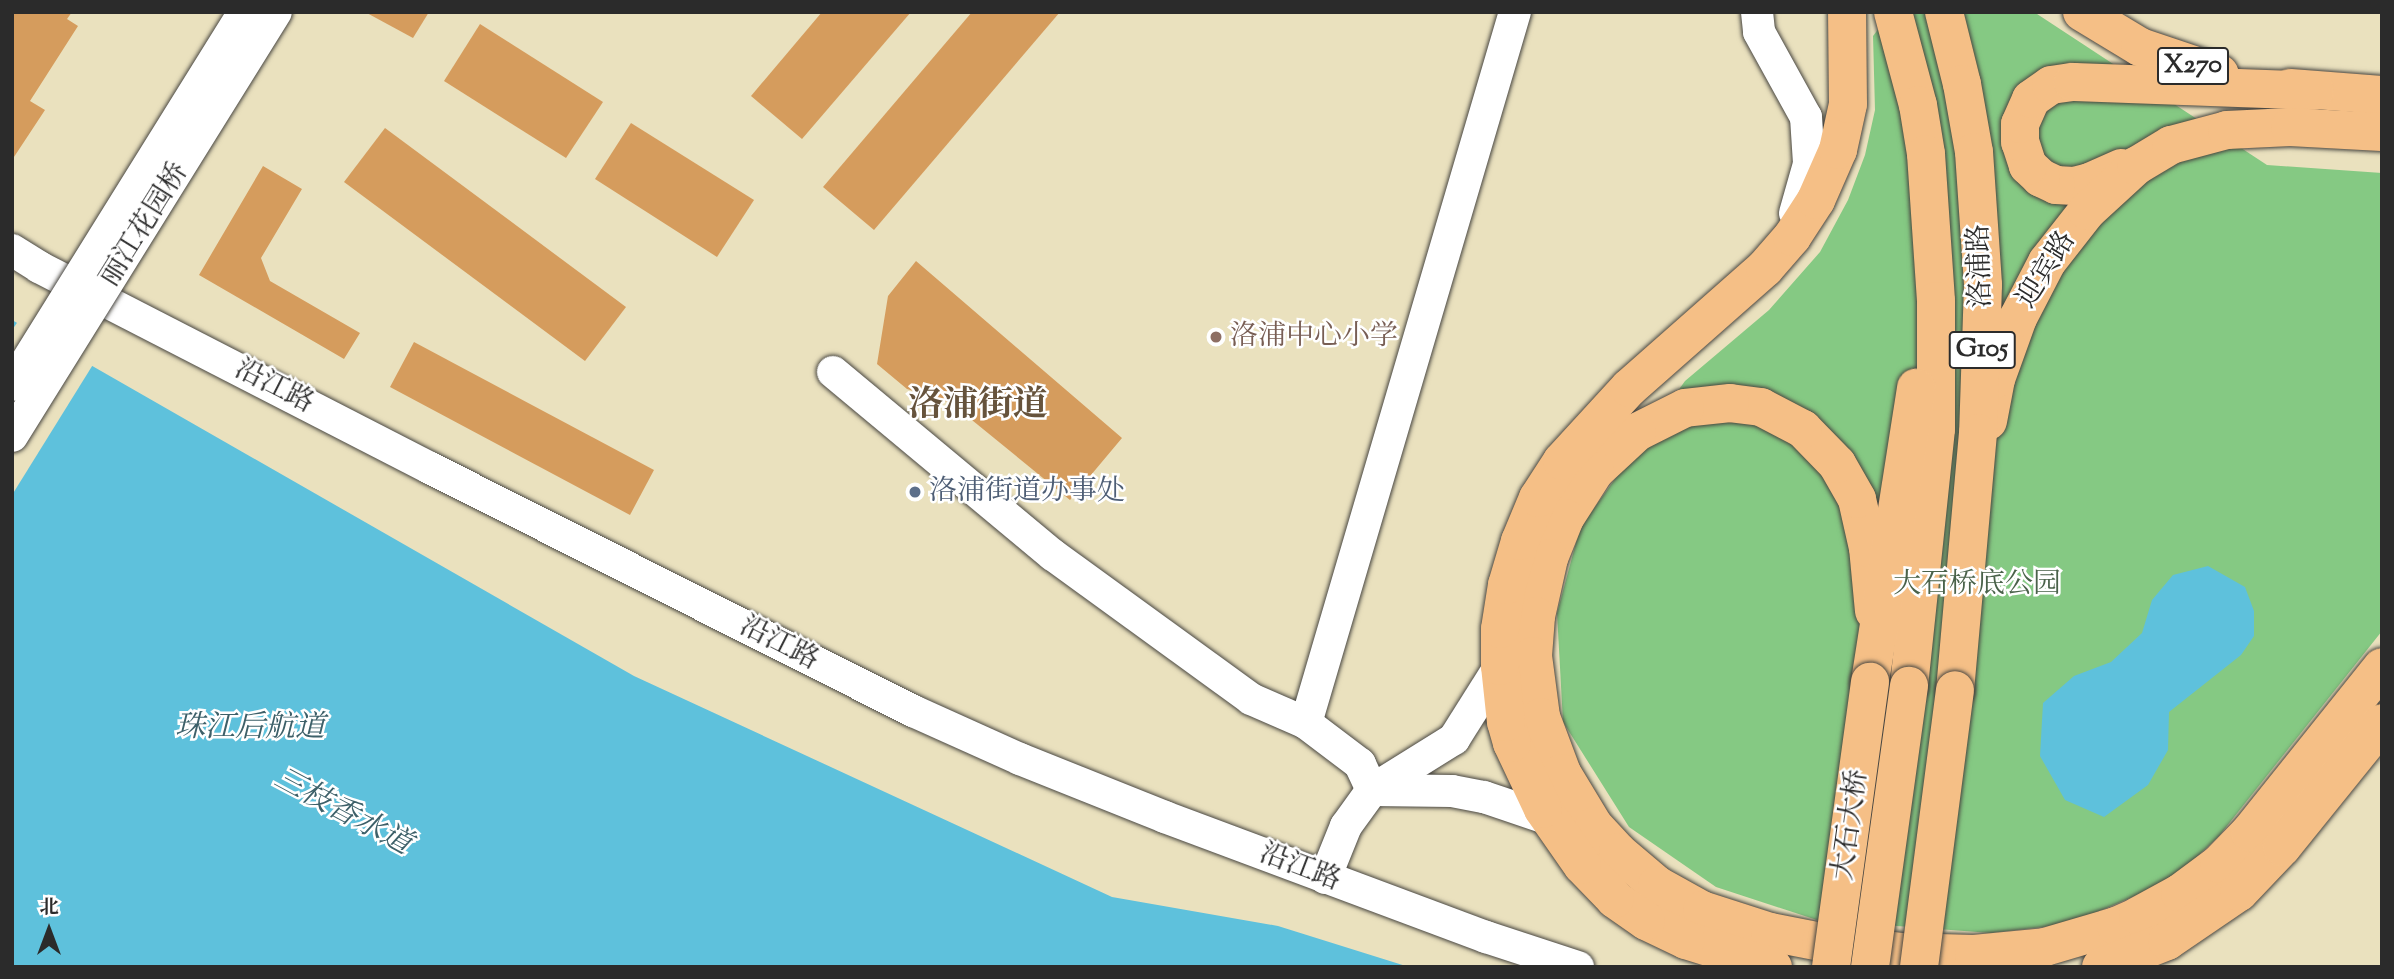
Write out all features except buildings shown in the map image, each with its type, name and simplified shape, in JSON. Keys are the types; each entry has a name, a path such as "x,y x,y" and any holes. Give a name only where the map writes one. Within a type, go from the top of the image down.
{"main road":[{"path":"1773,967 1686,940 1646,922 1597,882 1549,819 1512,743 1506,722 1500,666 1503,609 1512,563 1528,519 1550,478 1578,441 1609,407 1779,254 1816,200 1838,150 1849,85 1847,12"},
{"name":"洛浦路","path":"1893,12 1918,105 1934,237 1936,429 1909,686"},
{"name":"洛浦路","path":"1944,12 1962,84 1974,152 1983,285 1978,433 1955,690"},
{"name":"X270","path":"2082,12 2109,31 2164,57 2266,85 2382,96"},
{"path":"2171,145 2090,182 2066,186 2048,182 2028,166 2021,150 2019,133 2022,116 2031,100 2043,89 2062,84 2315,91"},
{"name":"迎宾路","path":"1955,690 1983,445 1996,379 2018,318 2047,262 2073,226 2117,181 2171,145 2205,134 2249,128 2382,132"},
{"name":"洛浦路","path":"1870,682 1920,359 1934,237"},
{"path":"1870,682 1874,590 1861,513 1852,487 1837,464 1803,429 1774,412 1745,404 1685,408 1637,432 1611,454 1585,484 1565,518 1549,558 1534,636 1535,677 1541,717 1562,773 1594,826 1618,852 1657,885 1702,910 1797,939 1902,951 1997,953 2070,941 2127,921 2180,892 2234,849 2382,667"},
{"name":"大石大桥","path":"1831,967 1870,682"},
{"name":"大石大桥","path":"1870,967 1909,686"},
{"name":"G105","path":"1919,967 1955,690"},
{"path":"2122,963 2184,931 2239,892 2282,847 2382,723"}],"street":[{"name":"丽江花园桥","path":"12,385 244,12"},
{"name":"丽江花园桥","path":"12,436 276,12"},
{"path":"1306,723 1515,12"},
{"path":"1757,12 1759,32 1806,117 1809,163 1797,208 1779,254"},
{"name":"沿江路","path":"12,250 39,267 429,468 913,711 1092,789 1325,878 1578,967"},
{"path":"833,372 1053,555 1251,699 1306,723 1360,764 1372,790"},
{"path":"1325,878 1346,826 1372,790 1454,739 1500,666"},
{"path":"1372,790 1452,791 1484,797 1549,819"}],"green space":[{"name":"大石桥底公园","path":"1891,12 2034,12 2267,165 2382,173 2382,631 2219,836 2186,867 2151,889 2069,924 1991,933 1817,920 1716,887 1629,827 1563,722 1557,613 1580,528 1685,381 1769,310 1820,252 1848,200 1865,155 1875,110 1873,36"}],"water":[{"name":"珠江后航道","path":"12,320 634,676 1112,897 1278,926 1409,967 12,967"},
{"path":"2208,566 2245,587 2254,611 2254,636 2241,655 2169,712 2168,750 2148,785 2104,817 2065,800 2040,756 2043,703 2074,676 2111,662 2142,633 2152,600 2173,575"}],"pier":[{"path":"19,320 94,363 12,495 12,330"}],"place":[{"name":"洛浦中心小学","path":"1216,337"},
{"name":"洛浦街道办事处","path":"915,492"}],"district":[{"name":"洛浦街道","path":"978,407"}],"water label":[{"name":"三枝香水道","path":"342,813"}]}
